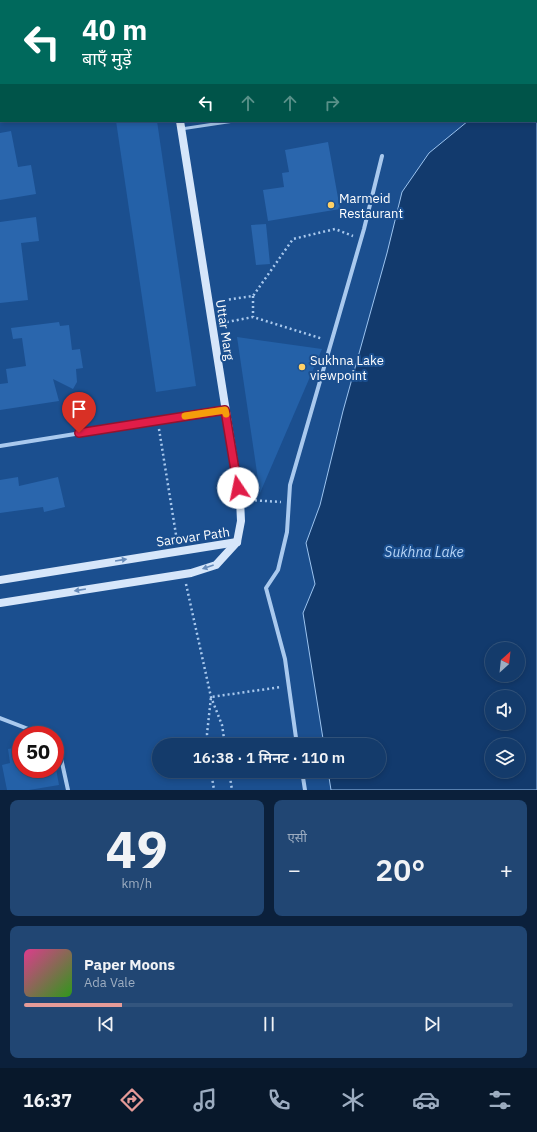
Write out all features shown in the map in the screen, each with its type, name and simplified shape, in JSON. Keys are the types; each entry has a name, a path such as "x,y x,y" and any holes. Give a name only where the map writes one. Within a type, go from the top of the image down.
{"main road":[{"name":"Uttar Marg","path":"181,125 240,500 241,522 237,542"},
{"name":"Sarovar Path","path":"0,580 237,542"},
{"name":"Sarovar Path","path":"0,603 191,573 216,565 237,542"}],"street":[{"path":"296,738 285,659 266,588 278,570 287,532 290,485 361,239 382,156"},
{"path":"0,446 225,410"},
{"path":"0,718 21,726"},
{"path":"64,772 68,790"},
{"path":"303,778 305,790"}],"lane":[{"path":"181,125 221,122"}],"path":[{"path":"253,317 253,296 293,239 335,229 361,239"},
{"path":"208,302 253,296"},
{"path":"212,325 253,317 331,342"},
{"path":"240,500 263,499 289,503"},
{"path":"207,738 211,697 289,686"},
{"path":"212,778 214,790"},
{"path":"230,778 232,790"}],"shaded area":[{"path":"116,122 157,122 196,386 156,392"},
{"path":"237,337 322,349 260,493"},
{"path":"12,748 12,778 58,778 59,785 29,790 7,790 2,765 10,763 8,749"}],"water":[{"name":"Sukhna Lake","path":"467,122 537,122 537,790 331,790 329,778 386,778 386,738 323,738 303,613 315,584 306,543 320,505 343,411 387,253 402,192 429,153"}],"building":[{"path":"11,131 18,167 31,165 36,194 0,200 0,133"},
{"path":"328,142 340,209 268,221 263,190 284,187 282,173 289,172 285,150"},
{"path":"36,217 39,241 21,243 28,300 0,303 0,222"},
{"path":"266,224 270,264 256,265 251,225"},
{"path":"59,322 60,326 69,325 72,350 80,349 83,368 76,369 77,382 73,389 53,379 59,401 0,410 0,384 8,383 6,369 26,366 22,338 13,339 11,328"},
{"path":"18,477 19,486 58,477 65,507 44,512 43,507 0,513 0,480"}],"slow traffic":[{"path":"185,416 225,410 226,414"}],"place":[{"name":"Marmeid Restaurant","path":"331,205"},
{"name":"Sukhna Lake viewpoint","path":"302,367"}],"route":[{"path":"79,433 225,410 233,466 238,488"}]}
